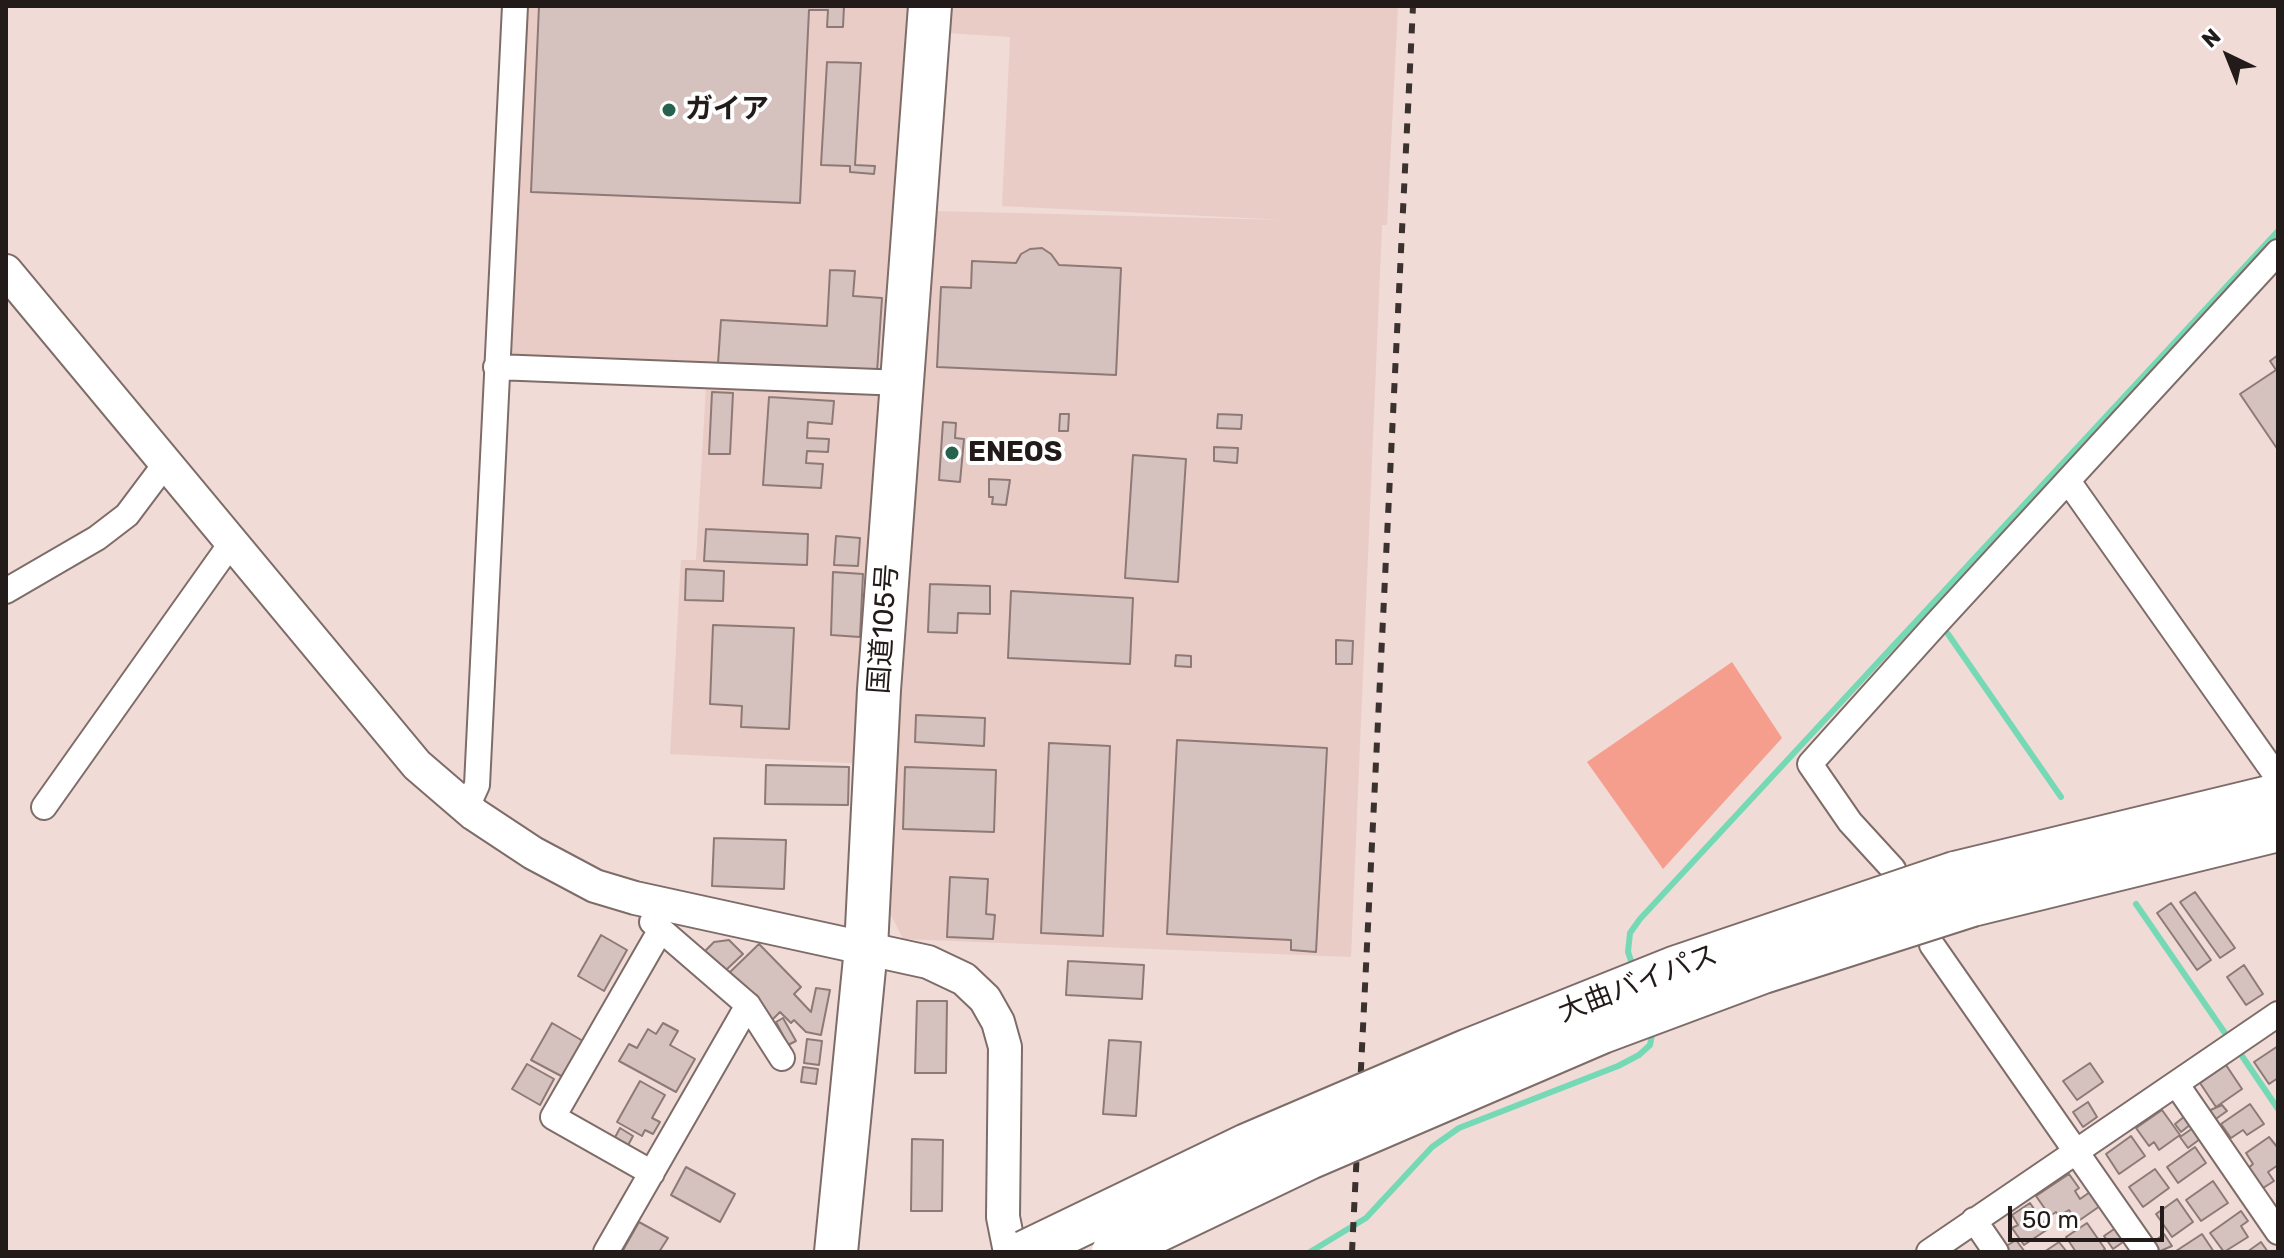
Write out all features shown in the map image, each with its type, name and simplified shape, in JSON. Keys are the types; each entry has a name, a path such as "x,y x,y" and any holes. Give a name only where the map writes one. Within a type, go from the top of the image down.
{"highway":[{"name":"国道105号","path":"836,1252 866,948 879,690 930,6"},
{"name":"大曲バイパス","path":"1025,1252 1247,1145 1469,1050 1674,968 1964,889 2278,795"},
{"name":"大曲バイパス","path":"1113,1252 1323,1152 1602,1032 1763,972 1964,889 2278,830"}],"street":[{"path":"467,807 477,785 515,6"},
{"path":"1893,869 1850,822 1810,764 2278,252"},
{"path":"6,271 417,765 467,807 533,853 595,886 928,962 964,979 985,999 998,1022 1005,1047 1003,1217 1010,1252"},
{"path":"496,367 903,383"},
{"path":"6,591 97,538 127,515 166,463"},
{"path":"2068,481 2278,778"},
{"path":"44,807 232,542"},
{"path":"629,896 660,931 748,1005 782,1058"},
{"path":"652,1173 553,1117 660,931"},
{"path":"1932,945 2146,1252"},
{"path":"606,1252 748,1005"},
{"path":"1929,1252 2278,1014"},
{"path":"2177,1085 2278,1232"},
{"path":"1974,1220 1996,1252"}],"shaded area":[{"path":"528,6 909,6 890,378 510,360"},
{"path":"949,6 1398,6 1387,225 1382,225 1351,957 903,939 887,907 936,211 1287,220 1002,206 1010,37 947,33"},
{"path":"706,385 888,394 867,764 670,754 681,560 696,560"},
{"path":"1732,662 1782,738 1663,869 1587,762"}],"building":[{"name":"ガイア","path":"539,6 844,6 843,27 827,27 828,10 809,10 800,203 531,192"},
{"path":"827,62 861,63 855,165 875,166 874,174 850,172 850,166 821,165"},
{"path":"1042,248 1059,265 1121,268 1116,375 937,367 941,287 971,288 972,261 1016,263 1021,254"},
{"path":"830,270 855,271 853,296 882,298 877,372 718,363 721,320 827,326"},
{"path":"2278,355 2278,450 2240,394 2276,370 2270,361"},
{"path":"712,392 733,393 730,454 709,454"},
{"path":"769,397 834,401 832,424 808,422 807,438 829,439 828,452 807,451 806,463 823,464 821,488 763,485"},
{"path":"1060,414 1069,414 1068,431 1059,431"},
{"path":"1218,414 1242,415 1241,429 1217,428"},
{"path":"943,422 956,423 955,438 964,439 960,482 939,480"},
{"path":"1214,447 1238,448 1237,463 1214,461"},
{"path":"1133,455 1186,459 1178,582 1125,578"},
{"path":"989,479 1010,480 1006,505 992,504"},
{"path":"706,529 808,534 807,565 704,561"},
{"path":"836,536 860,538 858,566 834,565"},
{"path":"686,569 724,571 723,601 685,600"},
{"path":"833,572 863,574 860,637 831,635"},
{"path":"930,584 990,586 990,614 958,613 957,633 928,632"},
{"path":"1011,591 1133,598 1130,664 1008,658"},
{"path":"713,625 794,628 789,729 741,727 742,706 710,704"},
{"path":"1336,640 1353,641 1352,664 1336,664"},
{"path":"1176,655 1191,656 1191,667 1175,666"},
{"path":"916,715 985,718 984,746 915,742"},
{"path":"1177,740 1327,748 1316,952 1291,950 1291,940 1167,934"},
{"path":"1049,743 1110,746 1103,936 1041,933"},
{"path":"766,765 849,767 848,805 765,804"},
{"path":"905,767 996,770 994,832 903,829"},
{"path":"714,838 786,840 784,889 712,886"},
{"path":"950,877 988,879 986,914 995,915 993,939 947,937"},
{"path":"2195,892 2235,948 2220,958 2180,902"},
{"path":"2171,903 2211,960 2197,970 2157,913"},
{"path":"601,935 627,950 604,991 578,976"},
{"path":"729,940 743,954 725,971 705,951 714,942"},
{"path":"759,944 801,987 794,994 811,1012 816,988 830,990 821,1035 806,1032 780,1012 772,1020 728,974"},
{"path":"1068,961 1144,965 1142,999 1066,995"},
{"path":"2244,965 2263,994 2246,1005 2227,977"},
{"path":"917,1001 947,1001 946,1073 915,1073"},
{"path":"783,1018 796,1041 788,1045 776,1022"},
{"path":"552,1023 583,1041 563,1077 531,1060"},
{"path":"663,1023 678,1031 670,1045 695,1059 676,1092 619,1061 629,1044 637,1048 648,1029 656,1034"},
{"path":"807,1039 822,1041 819,1065 804,1063"},
{"path":"1109,1040 1141,1042 1136,1116 1103,1114"},
{"path":"2278,1046 2278,1078 2269,1084 2254,1062"},
{"path":"2090,1063 2103,1082 2077,1100 2063,1081"},
{"path":"527,1064 554,1079 540,1105 512,1089"},
{"path":"2226,1065 2242,1089 2216,1107 2200,1083"},
{"path":"803,1067 818,1069 816,1084 801,1082"},
{"path":"640,1081 665,1095 652,1118 660,1122 653,1134 645,1130 642,1136 617,1122"},
{"path":"2088,1102 2097,1117 2083,1127 2073,1112"},
{"path":"2250,1104 2264,1124 2247,1135 2243,1130 2231,1138 2221,1124"},
{"path":"2222,1105 2227,1111 2213,1121 2206,1112"},
{"path":"2162,1110 2180,1135 2159,1150 2154,1142 2149,1146 2136,1128"},
{"path":"2185,1116 2191,1124 2181,1132 2175,1124"},
{"path":"620,1128 633,1136 626,1149 613,1141"},
{"path":"2193,1128 2200,1139 2188,1148 2180,1137"},
{"path":"2131,1136 2145,1156 2119,1174 2106,1154"},
{"path":"2269,1137 2278,1148 2278,1165 2268,1172 2274,1181 2260,1190 2246,1170 2253,1164 2246,1153"},
{"path":"912,1139 943,1140 942,1211 911,1211"},
{"path":"2195,1147 2206,1163 2178,1183 2167,1167"},
{"path":"686,1167 735,1194 720,1222 671,1195"},
{"path":"2155,1169 2169,1188 2143,1207 2129,1187"},
{"path":"2069,1174 2079,1188 2075,1191 2080,1199 2090,1192 2100,1206 2077,1222 2069,1210 2059,1216 2056,1212 2050,1216 2036,1196"},
{"path":"2213,1181 2228,1203 2201,1221 2186,1200"},
{"path":"2177,1199 2193,1222 2172,1237 2156,1214"},
{"path":"2030,1203 2048,1229 2024,1245 2012,1228 2018,1225 2012,1215"},
{"path":"2241,1211 2248,1221 2241,1226 2248,1237 2224,1252 2210,1233"},
{"path":"639,1222 668,1238 659,1252 622,1252"},
{"path":"2087,1223 2105,1249 2102,1252 2076,1252 2066,1237"},
{"path":"2117,1227 2126,1240 2113,1249 2104,1236"},
{"path":"2164,1234 2172,1246 2158,1252 2152,1243"},
{"path":"2202,1234 2214,1252 2176,1251"},
{"path":"2016,1240 2025,1252 2006,1252 2003,1248"},
{"path":"2059,1242 2067,1252 2044,1252"},
{"path":"2261,1242 2268,1252 2247,1252"}],"waterway":[{"path":"1634,969 1628,952 1630,933 1640,919 2278,231"},
{"path":"1948,634 2061,797"},
{"path":"2136,904 2227,1036"},
{"path":"1310,1252 1366,1218 1432,1147 1459,1128 1618,1066 1650,1045 1653,1029"},
{"path":"2240,1053 2278,1109"}],"railway":[{"path":"1352,1252 1413,6"}],"place":[{"name":"ガイア","path":"669,110"},
{"name":"ENEOS","path":"952,453"}]}
